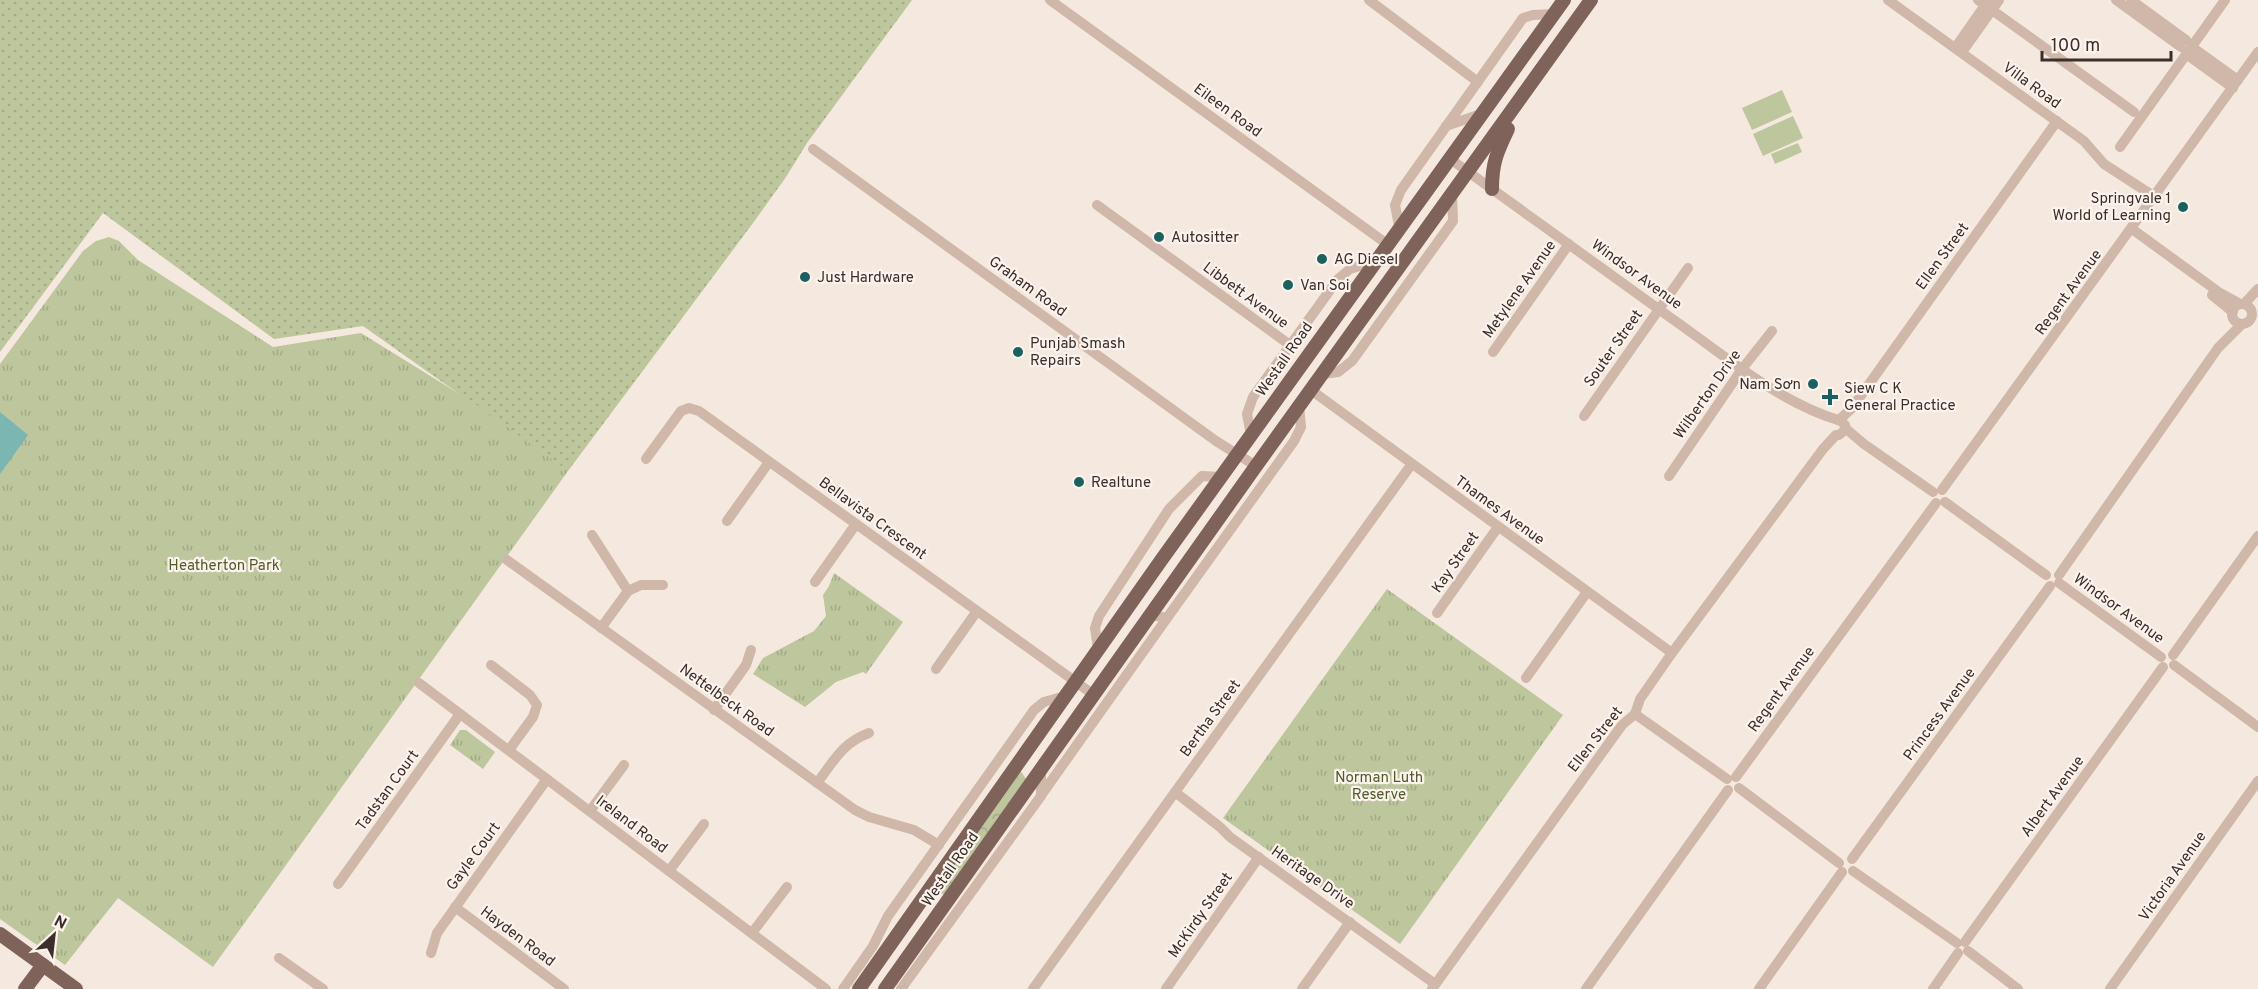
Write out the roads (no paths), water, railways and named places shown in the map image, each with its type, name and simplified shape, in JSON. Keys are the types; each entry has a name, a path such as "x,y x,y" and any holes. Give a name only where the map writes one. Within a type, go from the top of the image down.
{"main road":[{"name":"Westall Road","path":"859,989 1237,454 1249,428 1375,261 1564,0"},
{"name":"Westall Road","path":"885,989 1299,405 1518,104 1585,2"},
{"path":"1492,189 1495,156 1518,104"},
{"path":"1112,628 1131,642"},
{"path":"0,934 76,989"},
{"path":"25,989 43,965"}],"street":[{"name":"Eileen Road","path":"1050,0 1387,244"},
{"path":"1369,0 1478,82"},
{"name":"Villa Road","path":"1888,0 2084,141 2104,164 2155,197"},
{"path":"1959,50 1986,4 1999,0"},
{"path":"2116,0 2132,4 2236,84"},
{"path":"2120,147 2186,47 2225,0"},
{"path":"1986,4 2134,112"},
{"path":"1399,226 1395,205 1401,190 1523,18 1533,15 1554,15"},
{"name":"Regent Avenue","path":"1586,989 2258,52"},
{"path":"1446,126 1481,114"},
{"name":"Ellen Street","path":"1434,987 1622,725 1635,714 1640,699 1672,653 1823,449 2057,121"},
{"name":"Graham Road","path":"813,149 1216,441 1256,466"},
{"name":"Windsor Avenue","path":"1449,158 1743,369 1864,444 2046,575 2052,571 2056,581 2258,727"},
{"path":"1323,374 1338,372 1352,361 1453,221 1452,195"},
{"name":"Libbett Avenue","path":"1097,206 1290,345"},
{"path":"2130,231 2220,293 2246,315"},
{"name":"Metylene Avenue","path":"1493,352 1569,244"},
{"name":"Westall Road","path":"1249,428 1247,414 1253,397 1343,274 1350,269 1375,261"},
{"name":"Souter Street","path":"1584,416 1688,268"},
{"name":"Princess Avenue","path":"2246,315 2258,289"},
{"name":"Princess Avenue","path":"1845,869 1855,865 1852,859 2056,581 2218,348 2258,297"},
{"name":"Wilberton Drive","path":"1669,476 1772,331"},
{"name":"Thames Avenue","path":"1311,390 1672,653"},
{"name":"Westall Road","path":"901,989 1294,441 1300,427 1299,405"},
{"name":"Bellavista Crescent","path":"646,459 678,413 689,408 699,411 1094,695"},
{"path":"727,521 769,462"},
{"name":"Bertha Street","path":"1034,989 1412,465"},
{"path":"1098,649 1095,628 1099,616 1169,509 1202,476 1221,477"},
{"path":"815,582 856,525"},
{"name":"Kay Street","path":"1437,613 1498,527"},
{"path":"592,535 628,591"},
{"name":"Albert Avenue","path":"1932,989 2258,536"},
{"name":"Nettelbeck Road","path":"507,560 862,814 907,827 939,845"},
{"path":"601,628 628,591 641,585 663,585"},
{"path":"1526,678 1587,592"},
{"path":"936,669 977,611"},
{"path":"1151,615 1167,618"},
{"path":"714,710 746,666 751,650"},
{"path":"491,665 530,694 537,703 533,717 509,750"},
{"name":"Ireland Road","path":"419,683 826,989"},
{"name":"Westall Road","path":"843,989 873,946 888,916 1034,710 1044,702 1065,696"},
{"name":"Tadstan Court","path":"338,884 460,714"},
{"path":"1635,714 1732,783 1845,869 1962,947 2018,989"},
{"path":"817,783 845,745 869,733"},
{"path":"590,811 624,765"},
{"path":"1041,768 1041,796"},
{"name":"Gayle Court","path":"431,953 437,933 547,779"},
{"name":"Victoria Avenue","path":"2110,989 2258,781"},
{"name":"Heritage Drive","path":"1175,792 1220,826 1230,837 1350,922 1434,987"},
{"name":"Westall Road","path":"961,814 973,807 988,804"},
{"path":"669,871 704,824"},
{"name":"McKirdy Street","path":"1166,989 1259,857"},
{"path":"1759,989 1845,869"},
{"path":"752,933 787,887"},
{"name":"Hayden Road","path":"455,907 564,989"},
{"path":"1302,989 1350,922"},
{"path":"279,958 322,989"}],"water":[{"path":"0,412 28,435 0,474"}],"place":[{"name":"Springvale 1 World of Learning","path":"2183,207"},
{"name":"Autositter","path":"1159,237"},
{"name":"AG Diesel","path":"1322,259"},
{"name":"Just Hardware","path":"805,277"},
{"name":"Van Soi","path":"1288,285"},
{"name":"Punjab Smash Repairs","path":"1018,352"},
{"name":"Nam Sơn","path":"1813,384"},
{"name":"Siew C K General Practice","path":"1830,397"},
{"name":"Realtune","path":"1079,482"}],"park label":[{"name":"Heatherton Park","path":"224,565"},
{"name":"Norman Luth Reserve","path":"1379,786"}]}
